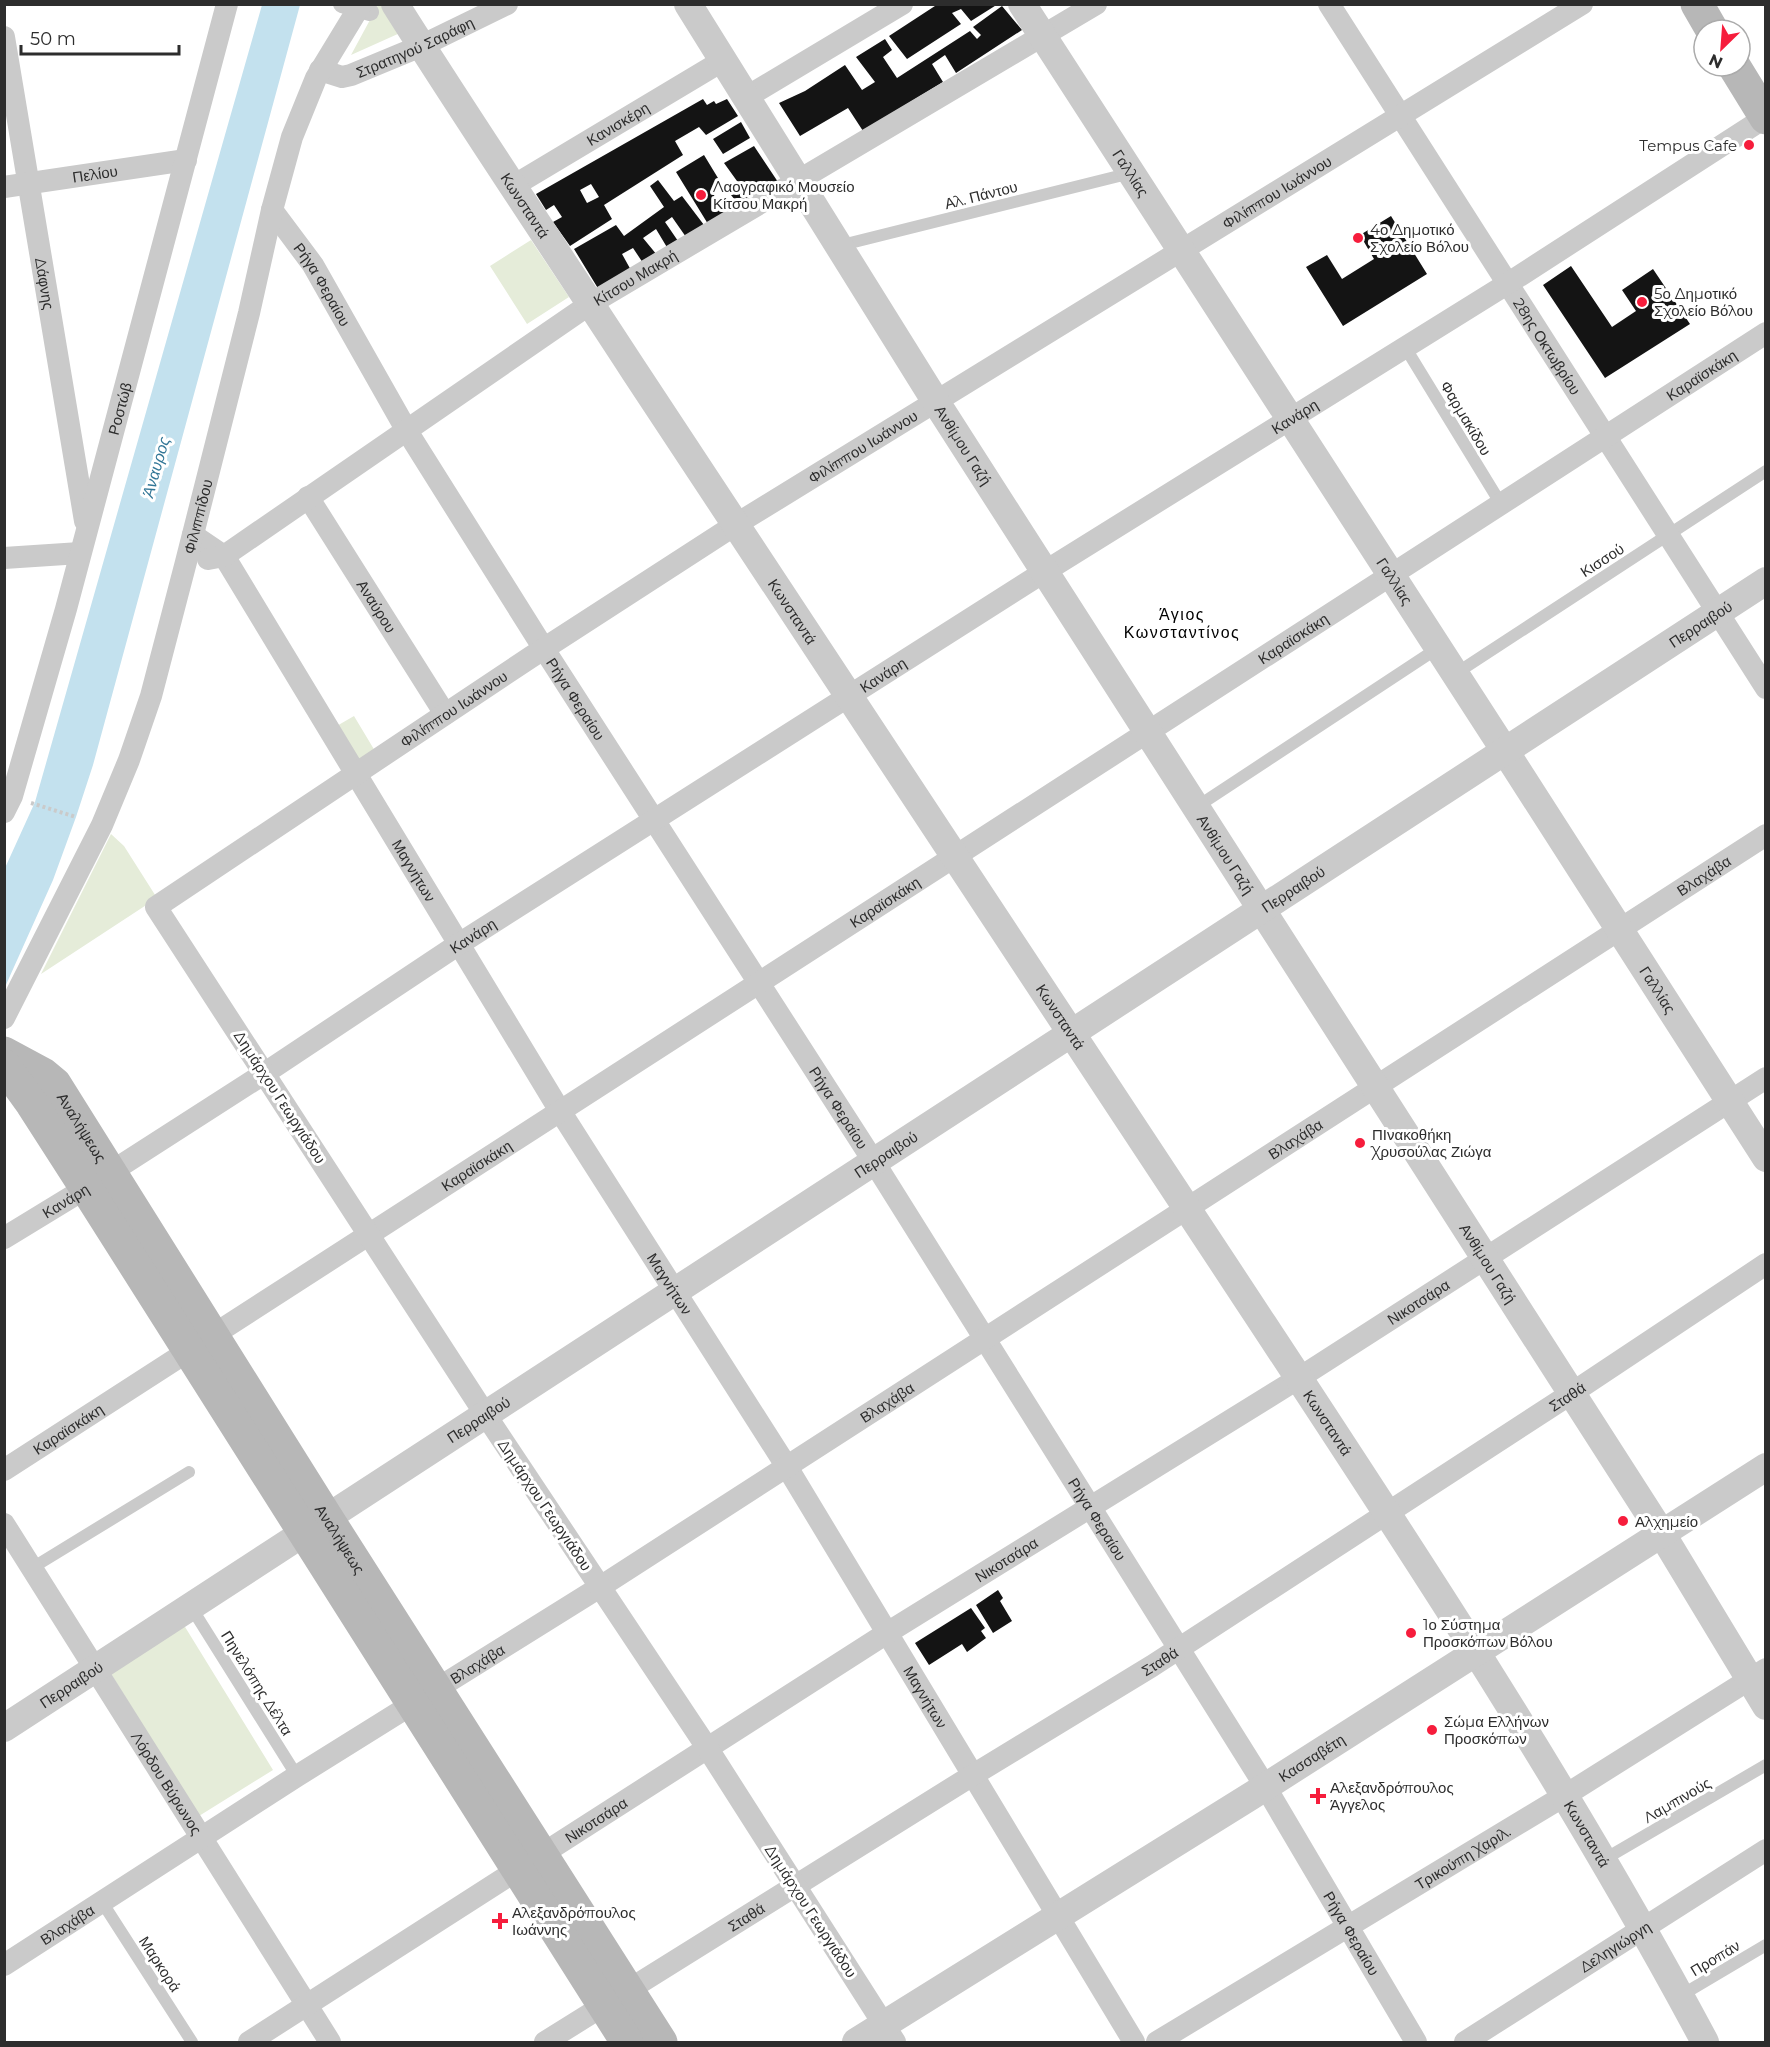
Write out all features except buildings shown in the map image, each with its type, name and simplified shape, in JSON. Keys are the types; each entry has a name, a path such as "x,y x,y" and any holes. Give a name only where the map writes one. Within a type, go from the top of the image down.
{"main road":[{"path":"1697,4 1705,18"},
{"path":"1741,78 1765,118"},
{"name":"Αναλήψεως","path":"4,1053 43,1074 55,1084 98,1180 424,1698 616,1999 661,2043"},
{"name":"Αναλήψεως","path":"4,1065 32,1104 98,1180"},
{"name":"Αναλήψεως","path":"616,1999 627,2043"}],"street":[{"name":"Ροστώβ","path":"11,801 66,609 228,4"},
{"name":"Στρατηγού Σαράφη","path":"320,70 337,76 351,75 421,46 507,4"},
{"name":"Ανθίμου Γαζή","path":"688,4 936,402 1195,808 1662,1534 1758,1674 1766,1706"},
{"path":"745,98 902,4"},
{"name":"Γαλλίας","path":"1022,4 1766,1158"},
{"name":"Κίτσου Μακρή","path":"186,562 224,556 591,304 1096,4"},
{"name":"28ης Οκτωβρίου","path":"1329,4 1766,688"},
{"name":"Φιλίππου Ιωάννου","path":"156,907 735,525 1582,4"},
{"name":"Κωνσταντά","path":"365,7 421,46 848,697 1188,1208 1476,1653 1603,1860 1705,2043"},
{"name":"Φιλιππίδου","path":"4,1018 121,784 151,696 292,137 309,91 320,70 365,7"},
{"name":"Δάφνης","path":"4,37 86,529"},
{"name":"Κανισκέρη","path":"513,186 722,61"},
{"name":"Κανάρη","path":"4,1238 98,1180 459,944 1044,572 1508,284 1765,118"},
{"name":"Πελίου","path":"4,187 186,160"},
{"name":"Ρήγα Φεραίου","path":"272,210 313,265 407,431 544,649 874,1162 1265,1786 1416,2043"},
{"name":"Καραϊσκάκη","path":"4,1470 1766,333"},
{"name":"Αναύρου","path":"308,497 446,714"},
{"name":"Μαγνήτων","path":"193,535 224,556 560,1111 787,1467 1134,2043"},
{"path":"4,558 80,553"},
{"name":"Περραιβού","path":"4,1728 1766,581"},
{"name":"Βλαχάβα","path":"4,1965 297,1776 600,1587 1766,835"},
{"name":"Δημάρχου Γεωργιάδου","path":"156,907 485,1414 708,1749 890,2034"},
{"name":"Νικοτσάρα","path":"249,2043 887,1633 1299,1378 1766,1078"},
{"name":"Σταθά","path":"545,2043 1179,1649 1766,1264"},
{"name":"Κασσαβέτη","path":"856,2043 890,2034 1058,1916 1766,1467"},
{"name":"Λόρδου Βύρωνος","path":"4,1524 330,2043"},
{"name":"Τρικούπη Χαριλ.","path":"1157,2043 1564,1796 1758,1674"},
{"name":"Δεληγιώργη","path":"1465,2043 1766,1850"}],"lane":[{"name":"Αλ. Πάντου","path":"838,246 1131,173"},
{"name":"Φαρμακίδου","path":"1405,347 1501,504"},
{"name":"Κισσού","path":"1455,674 1766,471"},
{"path":"1195,808 1438,648"},
{"path":"32,1568 189,1473"},
{"name":"Πηνελόπης Δέλτα","path":"191,1606 297,1776"},
{"name":"Λαμπινούς","path":"1603,1860 1766,1765"},
{"name":"Μαρκορά","path":"102,1902 192,2043"},
{"name":"Προπάν","path":"1680,1996 1766,1945"}],"path":[{"path":"11,801 76,817"}],"green space":[{"path":"378,5 385,5 400,33 351,55"},
{"path":"531,240 569,297 527,324 490,266"},
{"path":"354,716 375,751 357,762 335,727"},
{"path":"111,834 124,846 157,898 41,974"},
{"path":"182,1622 273,1770 199,1816 108,1669"}],"water":[{"name":"Άναυρος","path":"262,5 300,5 93,765 53,880 5,987 5,868 35,802"}],"place":[{"name":"Tempus Cafe","path":"1749,145"},
{"name":"Λαογραφικό Μουσείο Κίτσου Μακρή","path":"701,195"},
{"name":"4ο Δημοτικό Σχολείο Βόλου","path":"1358,238"},
{"name":"5ο Δημοτικό Σχολείο Βόλου","path":"1642,302"},
{"name":"ΠΙνακοθήκη Χρυσούλας Ζιώγα","path":"1360,1143"},
{"name":"Αλχημείο","path":"1623,1521"},
{"name":"1ο Σύστημα Προσκόπων Βόλου","path":"1411,1633"},
{"name":"Σώμα Ελλήνων Προσκόπων","path":"1432,1730"},
{"name":"Αλεξανδρόπουλος Άγγελος","path":"1318,1796"},
{"name":"Αλεξανδρόπουλος Ιωάννης","path":"500,1921"}],"district":[{"name":"Άγιος Κωνσταντίνος","path":"1182,623"}]}
